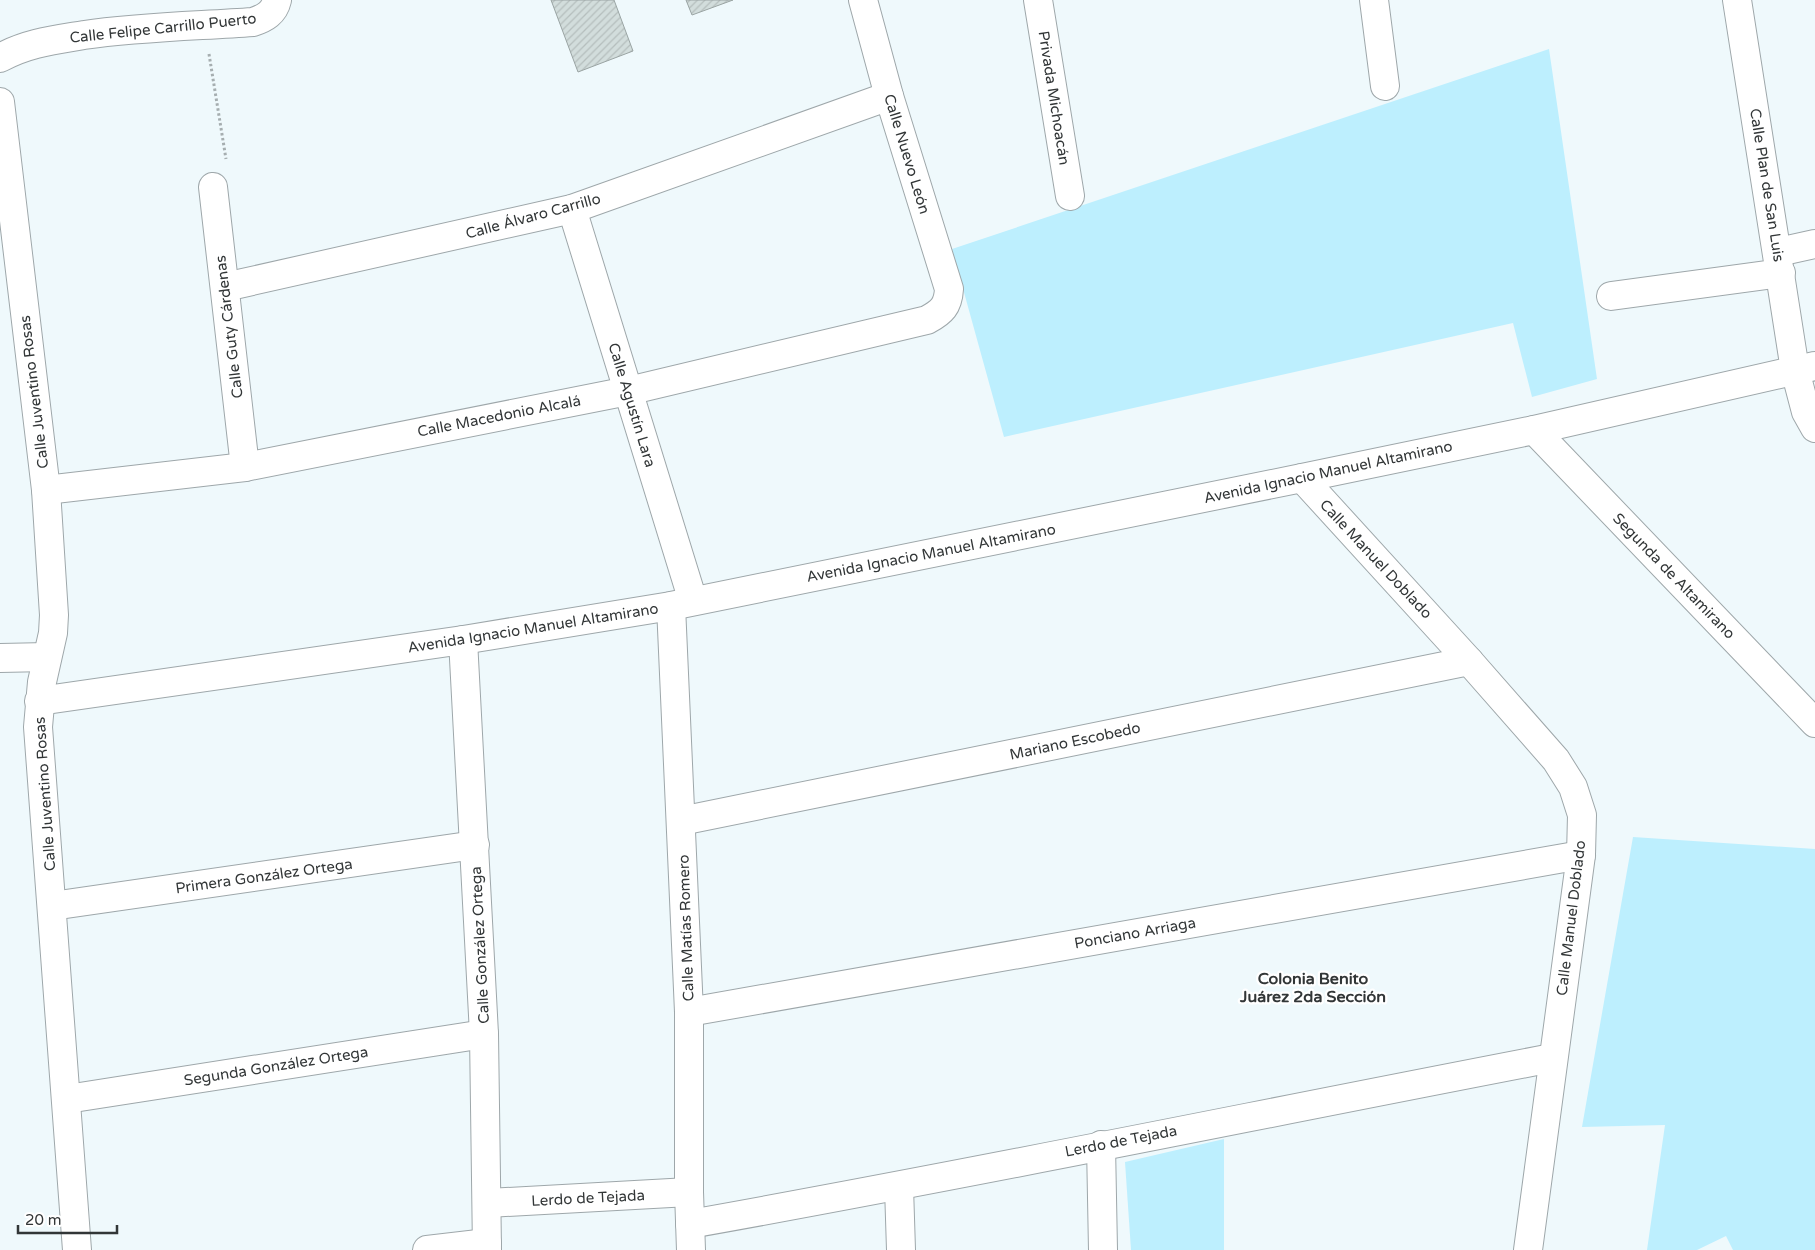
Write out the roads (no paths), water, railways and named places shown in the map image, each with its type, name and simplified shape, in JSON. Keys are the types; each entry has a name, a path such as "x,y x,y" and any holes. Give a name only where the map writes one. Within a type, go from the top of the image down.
{"street":[{"name":"Calle Nuevo León","path":"864,0 889,96 949,289 945,308"},
{"name":"Privada Michoacán","path":"1038,0 1070,196"},
{"path":"1374,0 1385,86"},
{"name":"Calle Plan de San Luis","path":"1737,0 1779,263 1805,368 1806,412 1815,428"},
{"name":"Calle Felipe Carrillo Puerto","path":"0,58 19,48 39,42 126,30 253,22 273,7"},
{"name":"Calle Álvaro Carrillo","path":"225,287 572,209 889,96"},
{"name":"Calle Juventino Rosas","path":"0,102 46,490 54,615 40,702 38,727 77,1250"},
{"name":"Calle Guty Cárdenas","path":"213,187 245,467"},
{"name":"Calle Agustín Lara","path":"572,209 628,390 682,603"},
{"path":"1610,296 1779,263 1815,244"},
{"name":"Calle Macedonio Alcalá","path":"46,490 245,467 628,390 927,320 945,308"},
{"name":"Avenida Ignacio Manuel Altamirano","path":"40,702 463,640 682,603 1534,430 1805,368"},
{"name":"Segunda de Altamirano","path":"1534,430 1815,723"},
{"name":"Calle Manuel Doblado","path":"1302,478 1469,661 1556,760 1573,787 1582,815 1581,855 1552,1058 1528,1250"},
{"name":"Calle Matías Romero","path":"682,603 681,821 689,1012 689,1192 691,1237"},
{"name":"Calle González Ortega","path":"463,640 484,1034 488,1203 487,1247"},
{"path":"0,658 48,657"},
{"name":"Mariano Escobedo","path":"681,821 1469,661"},
{"name":"Primera González Ortega","path":"52,906 475,846"},
{"name":"Ponciano Arriaga","path":"689,1012 1581,855"},
{"name":"Segunda González Ortega","path":"67,1099 484,1034"},
{"name":"Lerdo de Tejada","path":"691,1237 899,1187 1101,1145 1552,1058"},
{"path":"1101,1145 1103,1250"},
{"path":"899,1187 901,1250"},
{"name":"Lerdo de Tejada","path":"488,1203 689,1192"},
{"path":"427,1250 487,1247"}],"district":[{"name":"Colonia Benito Juárez 2da Sección","path":"1313,987"}]}
